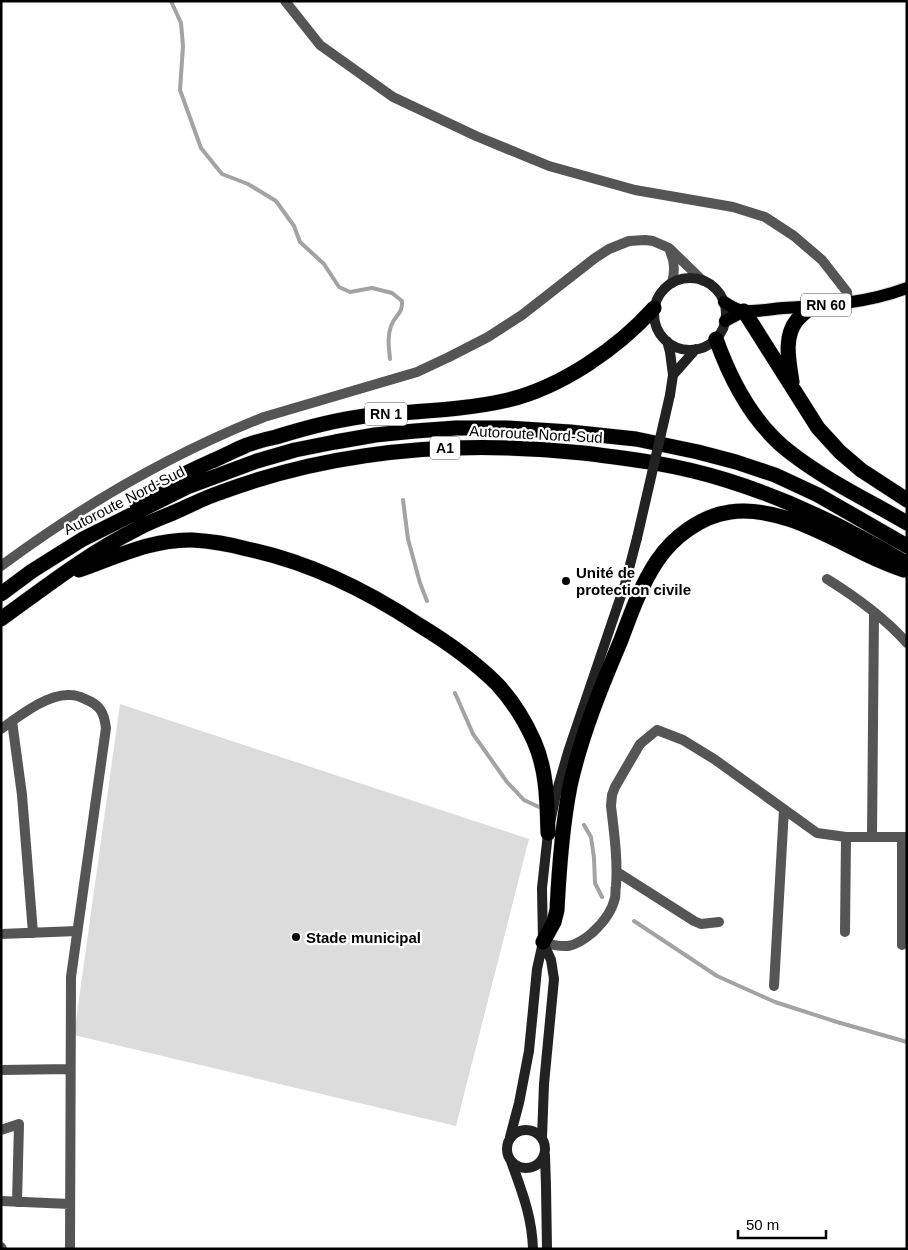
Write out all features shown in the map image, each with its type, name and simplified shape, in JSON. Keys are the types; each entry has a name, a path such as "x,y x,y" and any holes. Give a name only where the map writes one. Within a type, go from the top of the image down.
{"highway":[{"path":"793,388 788,359 788,345 792,328 797,319 812,306"},
{"name":"RN 1","path":"115,523 165,484 247,445 306,427 354,418 459,408 509,400 541,389 594,360 631,332 654,308"},
{"path":"744,311 818,428 860,470 907,500"},
{"path":"716,339 720,352 741,393 756,417 790,453 907,523"},
{"name":"Autoroute Nord-Sud","path":"1,594 32,571 83,538 187,487 257,461 295,450 343,440 456,428 507,428 570,432 636,440 698,452 775,475 818,495 907,546"},
{"name":"Autoroute Nord-Sud","path":"1,619 103,547 136,529 218,493 312,465 356,456 427,449 472,447 519,448 624,457 701,473 759,491 818,515 843,527 907,564"},
{"path":"543,942 554,922 557,910 562,834 570,786 582,742 642,588 658,560 676,540 694,525 711,516 731,512 771,513 817,530 877,560 907,571"},
{"path":"56,579 141,547 159,542 190,540 219,542 273,554 322,571 360,589 394,608 449,644 477,666 498,686 518,711 534,741 544,770 548,834"}],"main road":[{"path":"688,278 703,280 719,293 724,302 726,312 722,331 716,339 703,348 680,348 667,341 661,334 656,326 654,308 664,289 672,283 688,278"},
{"name":"RN 60","path":"724,302 733,308 744,311 812,306 848,303 890,294 907,288"},
{"name":"RN 60","path":"725,321 744,311"},
{"path":"545,1155 538,1164 526,1168 515,1165 508,1155 507,1149 519,1103 529,1051 537,969 543,942 542,888 548,834 568,749 625,584 637,538 670,395 673,375 667,341"},
{"path":"673,375 696,349"},
{"path":"542,1137 544,1084 554,979 551,960 543,942"},
{"path":"510,1137 520,1130 532,1130 542,1137 545,1143 546,1249"},
{"path":"511,1160 526,1203 533,1249"}],"street":[{"path":"284,1 320,45 393,97 476,136 549,166 635,190 733,207 766,217 794,236 822,260 847,292 848,303"},
{"path":"1,566 71,518 175,457 264,417 416,372 480,341 522,315 595,258 619,244 637,240 654,241 669,248 703,280"},
{"path":"669,248 675,265 672,283"},
{"path":"827,579 854,596 895,630 907,643"},
{"path":"872,837 874,612"},
{"path":"1,729 39,704 55,697 70,694 93,702 100,708 106,728 70,977 70,1249"},
{"path":"12,721 22,795 33,933"},
{"path":"543,942 557,946 572,946 581,942 598,928 606,918 615,898 617,872 611,806 612,796 615,787 640,744 657,730 683,740 698,749 817,833 846,837 904,837 902,945"},
{"path":"774,986 784,809"},
{"path":"845,932 846,837"},
{"path":"617,872 694,921 701,924 719,922"},
{"path":"1,934 77,931"},
{"path":"1,1070 70,1069"},
{"path":"1,1130 19,1124 17,1202"},
{"path":"1,1201 70,1204"}],"shaded area":[{"name":"Stade municipal","path":"120,704 529,839 456,1126 74,1035"}],"waterway":[{"path":"171,1 181,23 183,46 180,90 201,148 222,174 248,184 276,201 294,226 300,242 324,264 339,287 350,292 372,288 392,293 402,301 400,312 390,330 390,359"},
{"path":"403,500 408,539 427,601"},
{"path":"455,693 473,734 507,782 524,800 539,807"},
{"path":"584,825 591,837 595,883 602,897"},
{"path":"634,921 717,976 775,1002 907,1042"}],"place":[{"name":"Unité de protection civile","path":"566,581"},
{"name":"Stade municipal","path":"296,937"}]}
